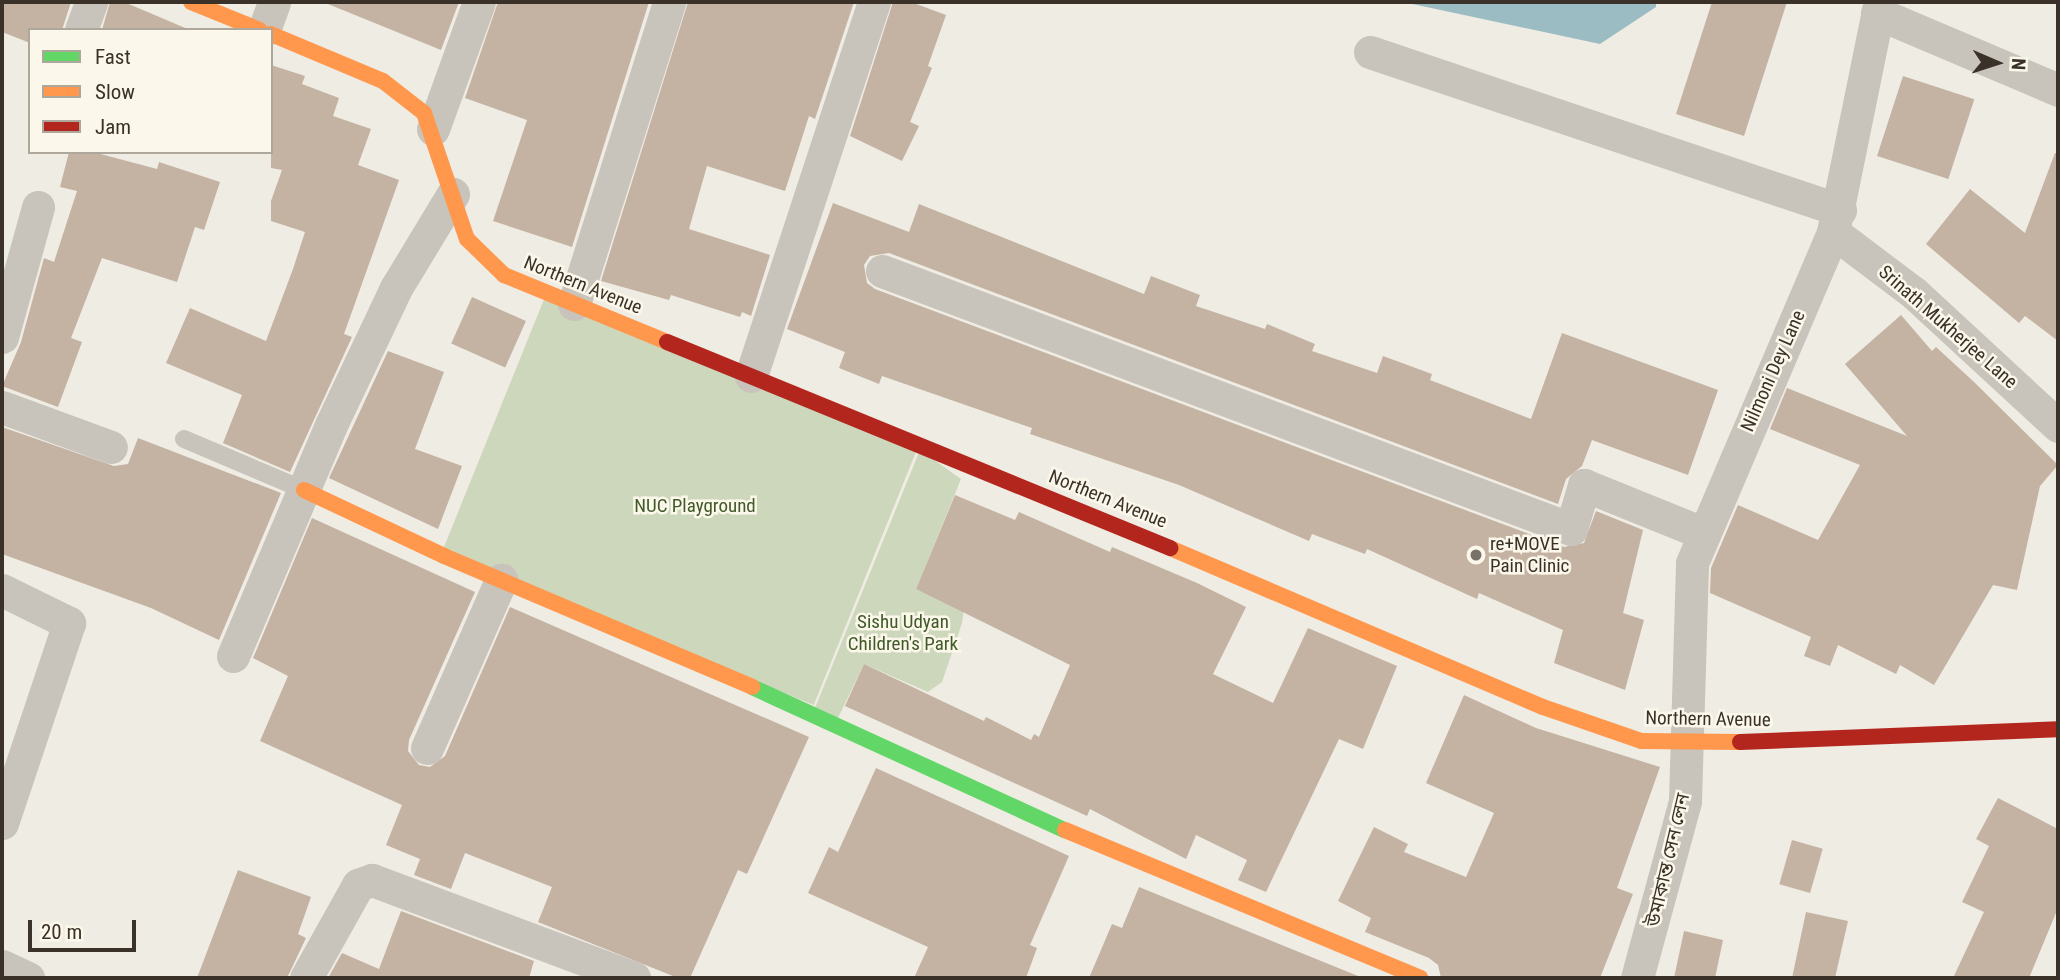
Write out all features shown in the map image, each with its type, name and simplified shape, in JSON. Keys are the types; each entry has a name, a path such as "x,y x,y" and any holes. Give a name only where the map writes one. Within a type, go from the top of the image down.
{"street":[{"path":"83,28 91,2"},
{"path":"191,2 257,28"},
{"path":"263,28 274,2"},
{"path":"433,129 479,2"},
{"path":"574,304 669,2"},
{"path":"751,376 874,2"},
{"path":"1879,7 2058,90"},
{"name":"Nilmoni Dey Lane","path":"1686,741 1692,563 1837,221 1879,7"},
{"name":"Northern Avenue","path":"273,35 383,82 424,113 433,129 467,239 504,275 1376,632 1543,707 1640,741 1798,741 2058,729"},
{"name":"Srinath Mukherjee Lane","path":"1370,52 1837,221 2058,426"},
{"path":"233,656 396,288 453,194"},
{"path":"2,337 38,207"},
{"path":"882,271 1571,529 1584,485 1703,533"},
{"path":"2,407 111,447"},
{"path":"304,491 501,580 673,651 1124,857 1420,978"},
{"path":"427,748 501,580"},
{"path":"2,590 69,623 2,823"},
{"name":"উমাকান্ত সেন লেন","path":"1637,978 1685,801 1686,741"},
{"path":"306,978 358,885 372,880 634,978"},
{"path":"2,966 28,978"}],"lane":[{"path":"184,439 304,491"}],"green space":[{"name":"NUC Playground","path":"547,292 920,443 814,705 441,554"},
{"name":"Sishu Udyan Children's Park","path":"920,450 961,479 916,589 964,610 962,623 942,682 928,692 864,664 837,720 815,708"}],"water":[{"path":"1403,2 1656,2 1656,7 1600,44"}],"building":[{"path":"2,2 71,2 63,28 28,28 28,42 2,32"},
{"path":"110,2 124,2 185,28 103,28"},
{"path":"323,2 459,2 441,50"},
{"path":"498,2 649,2 572,247 493,221 527,120 465,98"},
{"path":"688,2 854,2 815,119 809,116 785,191 707,166 689,229 770,255 751,316 742,312 740,317 671,295 669,300 601,281"},
{"path":"893,2 911,2 946,15 928,66 932,68 910,122 919,126 902,161 850,136"},
{"path":"1712,2 1787,2 1744,136 1676,114"},
{"path":"273,66 305,76 302,84 339,98 333,116 371,129 358,165 399,180 344,334 352,337 290,472 223,443 242,395 166,363 190,308 266,341 305,232 271,221 271,201 282,170 271,168"},
{"path":"1903,76 1974,99 1948,179 1877,156"},
{"path":"2055,153 2058,153 2058,341 2025,316 2019,323 1926,244 1970,189 2025,233"},
{"path":"68,154 101,154 157,169 159,162 220,182 204,230 195,227 177,282 102,258 71,338 82,342 58,407 2,386 21,342 44,258 54,262 77,191 60,187"},
{"path":"833,203 909,232 919,204 1144,294 1151,276 1200,295 1196,306 1265,329 1267,324 1315,344 1312,351 1377,373 1383,356 1432,374 1430,380 1531,419 1562,333 1718,390 1688,475 1592,440 1582,466 1566,479 1558,504 889,253 870,256 864,265 867,283 875,289 1564,547 1584,543 1596,511 1643,530 1623,613 1644,620 1625,690 1554,663 1563,630 1479,593 1477,599 1367,549 1365,554 1312,534 1309,541 1179,485 1030,434 1032,428 882,376 879,384 839,368 845,352 787,329"},
{"path":"472,297 526,321 505,368 451,344"},
{"path":"1901,315 1932,351 1936,347 2058,465 2040,486 2017,590 1993,585 1934,685 1900,665 1896,674 1838,645 1830,666 1804,656 1811,637 1710,593 1711,568 1738,505 1818,540 1860,465 1770,429 1787,388 1907,436 1845,364"},
{"path":"388,351 444,372 415,449 462,466 438,529 329,478"},
{"path":"2,427 114,466 128,464 138,438 281,493 219,640 151,608 2,554"},
{"path":"955,495 1015,520 1019,512 1110,552 1112,547 1246,607 1213,674 1273,703 1308,628 1397,666 1363,749 1339,739 1266,892 1238,880 1247,860 1196,835 1186,859 1090,809 1087,816 845,706 864,664 984,721 986,717 1031,740 1034,734 1039,737 1070,665 916,589"},
{"path":"312,518 475,592 409,740 408,751 419,765 430,767 445,756 510,607 809,737 747,874 738,870 690,978 678,978 538,922 552,887 465,853 451,889 414,875 420,859 386,845 402,805 260,741 288,676 253,658"},
{"path":"1464,695 1536,728 1660,767 1617,888 1633,894 1600,978 1441,978 1438,965 1429,958 1365,932 1371,918 1338,901 1374,827 1408,844 1404,852 1466,877 1494,813 1426,783"},
{"path":"876,768 1069,856 1030,945 1037,948 1026,978 914,978 928,947 808,893 829,847 838,852"},
{"path":"1998,798 2058,829 2058,908 2029,978 1953,978 1984,912 1962,902 1989,846 1976,839"},
{"path":"1792,840 1823,849 1810,893 1779,884"},
{"path":"238,870 311,897 298,934 306,938 287,978 197,978"},
{"path":"1139,887 1363,978 1089,978 1112,924 1122,928"},
{"path":"401,911 534,961 529,978 328,978 342,953 379,969"},
{"path":"1806,912 1848,921 1835,978 1792,978"},
{"path":"1684,931 1723,940 1715,978 1674,978"}],"traffic: fast":[{"path":"752,687 1065,830"}],"traffic: slow":[{"path":"191,2 255,28"},
{"path":"273,35 383,81 424,113 467,239 504,275 667,342"},
{"path":"304,490 444,556 752,687"},
{"path":"1170,548 1543,707 1641,741 1740,742"},
{"path":"1065,830 1420,978"}],"traffic: jam":[{"path":"667,342 1170,548"},
{"path":"1740,742 2058,729"}],"place":[{"name":"re+MOVE Pain Clinic","path":"1476,555"}]}
